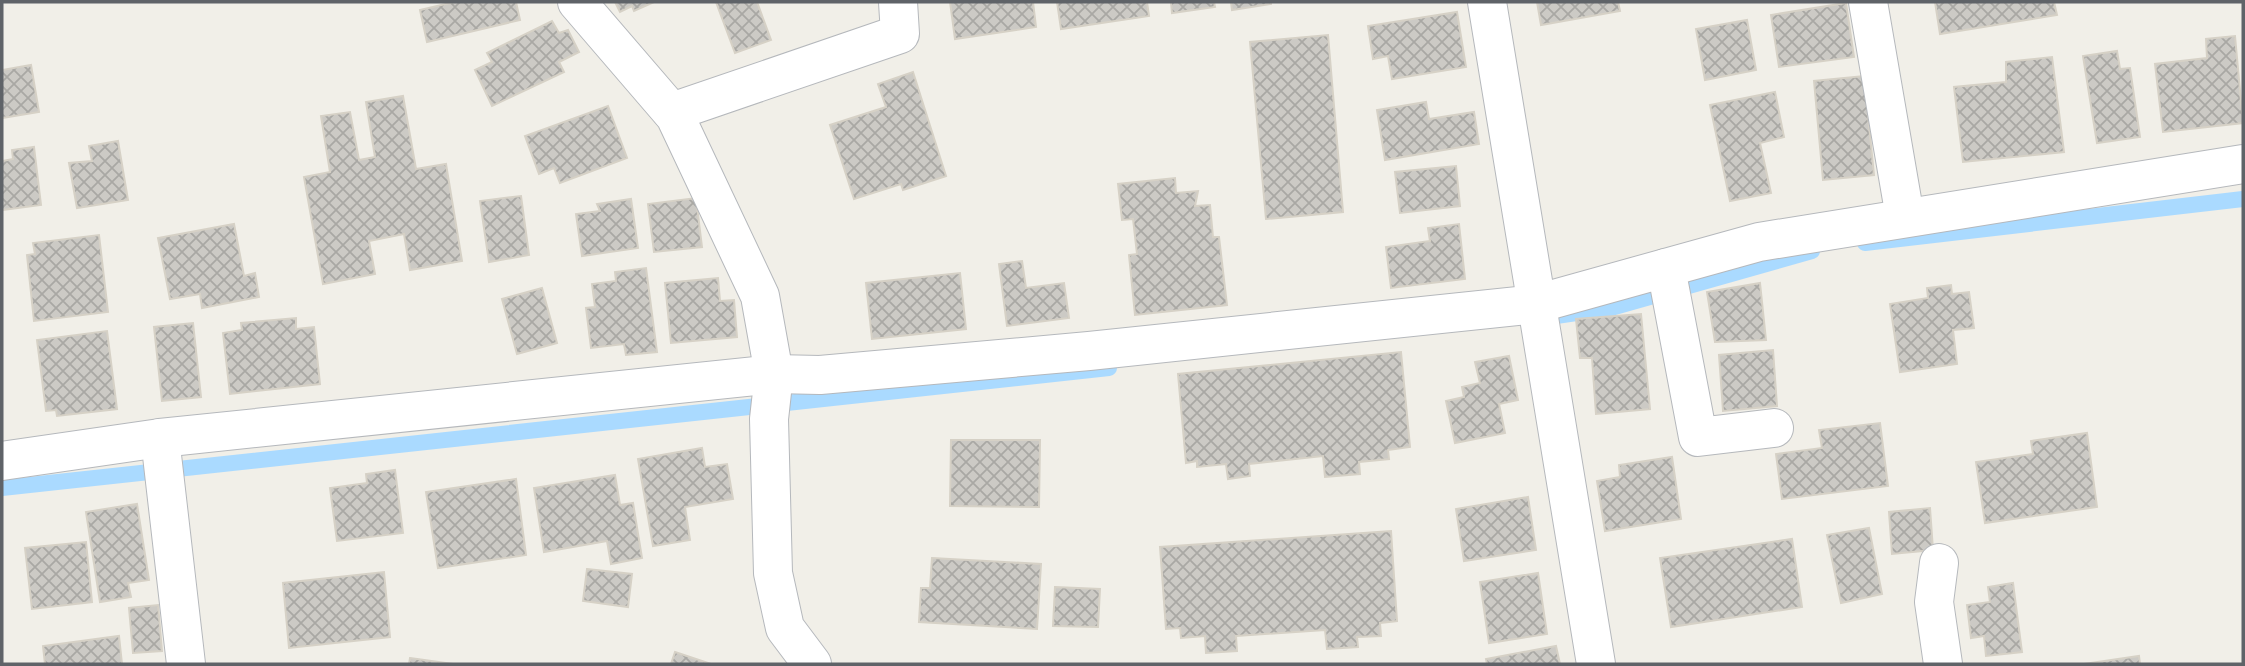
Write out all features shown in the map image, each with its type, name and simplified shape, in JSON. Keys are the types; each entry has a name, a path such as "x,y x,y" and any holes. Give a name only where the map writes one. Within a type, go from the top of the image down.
{"street":[{"path":"577,2 672,112 760,296 774,374 769,419 773,573 785,628 812,664"},
{"path":"672,112 900,34 898,2"},
{"path":"1487,2 1596,664"},
{"path":"1868,2 1905,217"},
{"path":"2,461 160,438 774,374 820,375 1089,351 1536,304 1759,242 2243,164"},
{"path":"1666,268 1698,437 1774,428"},
{"path":"160,438 187,664"},
{"path":"1939,563 1934,602 1943,664"}],"building":[{"path":"454,2 516,2 520,20 427,42 420,10"},
{"path":"615,2 654,2 634,11 632,6 620,12"},
{"path":"716,2 757,2 771,40 735,53"},
{"path":"950,2 1033,2 1036,27 955,39"},
{"path":"1057,2 1147,2 1149,16 1061,29"},
{"path":"1171,2 1214,2 1215,7 1172,13"},
{"path":"1231,2 1271,2 1271,4 1232,10"},
{"path":"1537,2 1618,2 1620,11 1541,25"},
{"path":"1935,2 2054,2 2057,15 1940,34"},
{"path":"1846,3 1854,57 1779,67 1771,15"},
{"path":"1457,12 1466,67 1392,79 1388,56 1373,59 1368,26"},
{"path":"1747,20 1756,70 1705,80 1696,29"},
{"path":"552,21 559,33 568,30 579,52 559,62 564,72 492,106 475,70 492,62 487,53"},
{"path":"1328,35 1343,212 1266,219 1250,42"},
{"path":"2235,36 2243,123 2163,132 2155,64 2207,58 2206,39"},
{"path":"2117,51 2120,69 2130,68 2140,137 2097,143 2083,56"},
{"path":"2052,57 2064,152 1963,162 1954,87 2006,82 2006,62"},
{"path":"31,65 39,112 2,118 2,70"},
{"path":"913,72 946,176 903,190 901,184 854,199 830,125 886,107 878,84"},
{"path":"1864,76 1874,175 1823,180 1814,81"},
{"path":"1775,92 1784,137 1760,143 1771,193 1730,201 1710,105"},
{"path":"403,96 416,169 446,164 462,261 410,270 404,234 369,241 375,274 323,284 304,177 330,172 321,116 350,112 359,160 375,157 366,102"},
{"path":"1426,102 1429,119 1474,112 1479,144 1385,160 1377,110"},
{"path":"608,106 627,158 560,183 554,168 539,174 525,136"},
{"path":"118,141 128,200 77,208 69,163 92,161 89,146"},
{"path":"34,147 41,205 2,210 2,161 13,159 12,150"},
{"path":"1456,166 1460,206 1400,213 1395,172"},
{"path":"1175,178 1176,193 1198,191 1195,206 1210,205 1213,237 1219,237 1227,305 1135,315 1129,255 1137,254 1133,219 1122,220 1118,184"},
{"path":"521,196 529,255 489,262 480,201"},
{"path":"696,198 702,247 654,252 648,204"},
{"path":"631,199 638,248 582,256 576,214 600,211 597,204"},
{"path":"234,224 244,276 255,273 259,297 202,308 200,294 170,299 158,238"},
{"path":"1459,224 1465,279 1391,288 1386,247 1430,241 1428,228"},
{"path":"99,235 108,312 34,321 27,255 35,254 33,243"},
{"path":"1022,261 1026,288 1064,283 1069,318 1007,326 999,264"},
{"path":"646,268 657,352 626,355 624,344 591,348 586,308 595,307 592,284 616,281 615,272"},
{"path":"960,273 966,329 872,339 866,283"},
{"path":"718,278 720,301 734,300 737,337 671,343 665,283"},
{"path":"1760,283 1766,340 1715,342 1707,292"},
{"path":"1951,285 1952,294 1969,292 1974,328 1953,330 1957,364 1900,372 1890,304 1928,298 1927,288"},
{"path":"542,288 557,343 517,354 502,299"},
{"path":"1641,314 1650,409 1596,414 1592,358 1580,358 1576,319"},
{"path":"296,318 296,329 314,327 320,384 230,394 223,333 242,330 241,323"},
{"path":"193,323 201,397 162,401 154,327"},
{"path":"107,331 117,409 57,416 56,410 46,411 37,340"},
{"path":"1773,350 1777,406 1723,411 1719,355"},
{"path":"1401,352 1410,447 1388,450 1389,459 1359,462 1360,474 1325,477 1323,456 1249,464 1250,476 1228,479 1226,464 1197,467 1197,461 1186,463 1178,374"},
{"path":"1509,356 1518,400 1499,404 1505,433 1455,443 1446,401 1464,397 1462,387 1480,383 1475,362"},
{"path":"1880,423 1888,486 1782,499 1776,454 1822,448 1819,430"},
{"path":"2087,433 2097,507 1985,523 1976,462 2033,454 2031,441"},
{"path":"951,440 1040,440 1039,507 950,506"},
{"path":"702,448 705,467 727,464 733,499 685,507 690,540 653,546 638,459"},
{"path":"1672,457 1681,519 1605,531 1597,481 1620,477 1619,465"},
{"path":"395,470 403,533 337,541 330,488 367,483 366,474"},
{"path":"615,475 620,505 633,503 642,558 611,564 607,541 544,552 534,488"},
{"path":"516,479 526,555 438,568 426,492"},
{"path":"1528,497 1536,550 1464,561 1456,509"},
{"path":"137,504 149,580 128,583 131,597 100,602 86,512"},
{"path":"1930,508 1933,550 1892,554 1889,512"},
{"path":"1869,528 1882,594 1841,603 1827,535"},
{"path":"1391,531 1397,621 1380,623 1381,636 1357,637 1358,647 1327,649 1325,630 1236,636 1237,651 1206,653 1205,636 1181,638 1180,628 1166,629 1160,547"},
{"path":"1792,539 1802,607 1671,627 1660,558"},
{"path":"86,542 92,602 32,609 25,548"},
{"path":"932,558 1041,564 1037,629 919,622 921,588 930,588"},
{"path":"587,569 632,574 628,607 583,601"},
{"path":"384,572 390,637 289,648 283,583"},
{"path":"1538,573 1547,634 1489,643 1480,582"},
{"path":"2013,583 2022,652 1986,656 1984,636 1971,638 1967,605 1990,602 1988,587"},
{"path":"1055,587 1100,589 1098,627 1053,626"},
{"path":"158,605 162,651 133,653 129,608"},
{"path":"119,636 122,664 45,664 43,646"},
{"path":"1556,646 1560,664 1487,664 1486,659"},
{"path":"675,652 711,664 671,664"},
{"path":"2139,656 2140,664 2084,664"},
{"path":"410,658 453,664 409,664"}],"waterway":[{"path":"1865,243 2243,199"},
{"path":"1556,316 1611,308 1812,251"},
{"path":"2,488 1109,368"}]}
